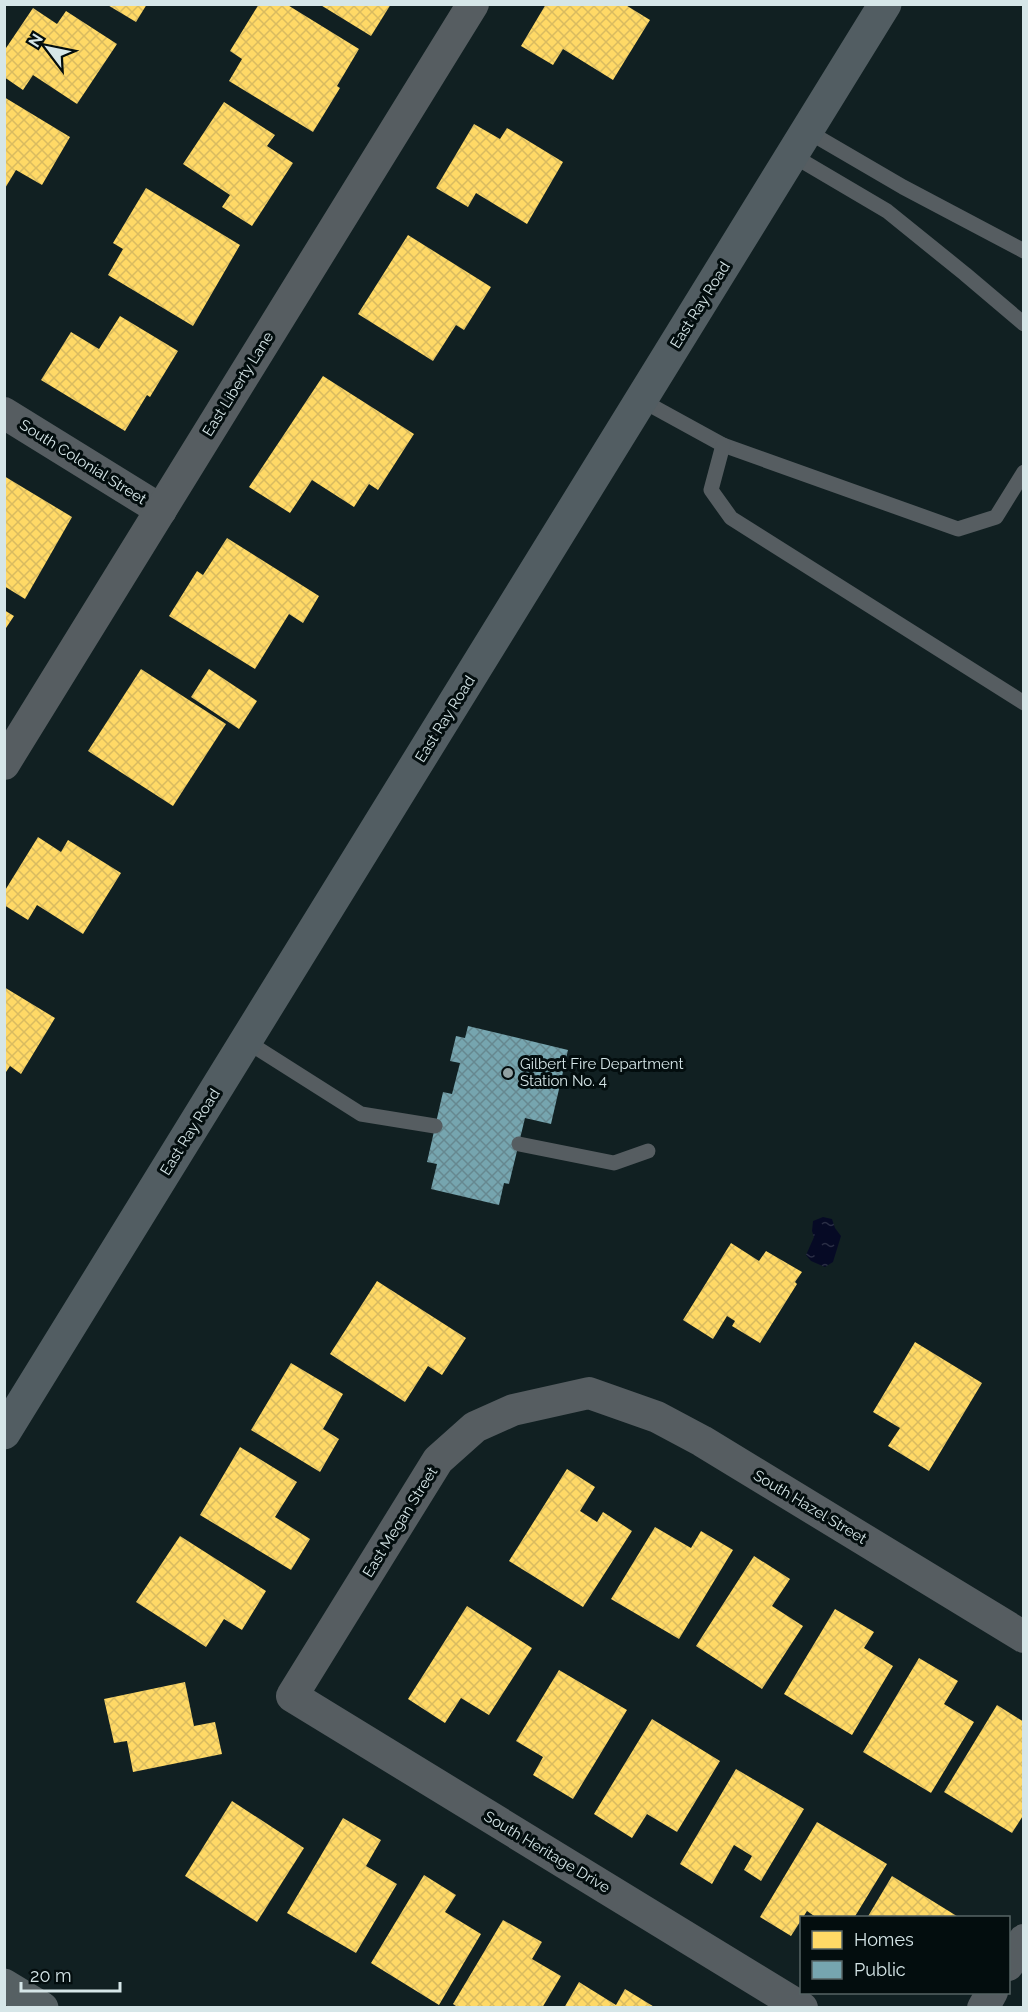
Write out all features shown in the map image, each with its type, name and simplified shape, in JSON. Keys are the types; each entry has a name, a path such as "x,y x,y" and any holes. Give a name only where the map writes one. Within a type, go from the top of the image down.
{"main road":[{"name":"East Ray Road","path":"4,1433 885,4"},
{"path":"4,1985 42,2007"}],"street":[{"name":"East Liberty Lane","path":"4,764 473,4"},
{"name":"South Colonial Street","path":"4,414 161,510"},
{"name":"South Hazel Street","path":"589,1394 657,1417 702,1441 1023,1637"},
{"name":"East Megan Street","path":"292,1696 438,1460 475,1427 513,1410 589,1394"},
{"name":"South Heritage Drive","path":"292,1696 802,2007"},
{"path":"1010,1962 1023,1940"},
{"path":"983,2007 991,1994"}],"lane":[{"path":"800,143 903,187 1023,250"},
{"path":"800,143 965,274 1023,324"},
{"path":"641,400 723,445 958,529 996,517 1023,472"},
{"path":"723,445 711,490 731,518 1023,703"},
{"path":"246,1041 362,1114 435,1126"},
{"path":"519,1144 614,1163 648,1150"}],"water":[{"path":"823,1217 832,1219 841,1236 833,1262 825,1267 811,1261 806,1255 814,1237 813,1221"}],"building: Homes":[{"path":"106,4 147,4 136,22"},
{"path":"259,4 286,4 359,49 337,86 340,88 313,132 229,81 242,59 230,51"},
{"path":"319,4 391,4 371,36"},
{"path":"546,4 624,4 650,20 613,80 563,49 553,65 521,46"},
{"path":"33,8 57,24 66,11 117,44 77,104 33,75 23,90 4,77 4,51"},
{"path":"4,97 70,137 42,185 16,170 4,190"},
{"path":"224,102 275,135 267,146 293,163 252,226 222,207 230,195 183,164"},
{"path":"474,124 500,139 507,128 563,162 527,224 476,193 468,207 436,188"},
{"path":"146,188 240,245 193,326 108,275 123,249 113,243"},
{"path":"408,235 491,287 464,330 456,325 433,361 358,314"},
{"path":"120,316 178,351 150,397 147,395 125,431 41,380 71,332 99,349"},
{"path":"323,376 414,434 378,490 369,484 354,507 312,480 290,513 249,487"},
{"path":"4,476 72,517 25,599 4,586"},
{"path":"227,538 319,596 303,623 289,614 255,669 169,616 197,571 203,575"},
{"path":"4,610 14,616 4,631"},
{"path":"141,669 226,724 173,806 88,751"},
{"path":"209,669 257,701 239,729 191,697"},
{"path":"38,837 61,852 68,840 121,873 83,934 37,905 28,920 4,905 4,892"},
{"path":"4,987 55,1018 21,1074 10,1066 4,1075"},
{"path":"731,1243 759,1261 766,1251 802,1272 795,1282 797,1284 760,1343 732,1326 735,1321 727,1316 713,1339 683,1320"},
{"path":"377,1281 466,1338 442,1375 428,1366 405,1402 330,1354"},
{"path":"915,1342 982,1383 929,1471 888,1446 900,1428 873,1412"},
{"path":"291,1363 343,1394 323,1429 339,1439 320,1472 251,1430"},
{"path":"240,1447 297,1482 275,1517 310,1539 291,1570 200,1515"},
{"path":"567,1469 595,1487 580,1511 597,1522 603,1512 632,1531 583,1607 509,1561"},
{"path":"655,1527 691,1548 701,1531 733,1550 679,1639 611,1599"},
{"path":"180,1536 266,1591 242,1630 224,1619 206,1647 136,1602"},
{"path":"754,1556 790,1579 772,1606 803,1626 762,1689 696,1646"},
{"path":"467,1606 532,1648 489,1715 461,1698 445,1723 408,1699"},
{"path":"835,1609 874,1632 864,1648 893,1666 852,1735 784,1694"},
{"path":"919,1658 958,1681 944,1704 974,1722 931,1793 863,1752"},
{"path":"559,1670 627,1710 573,1799 533,1775 543,1757 516,1741"},
{"path":"185,1682 194,1726 215,1722 222,1754 133,1772 127,1741 114,1743 104,1699"},
{"path":"997,1705 1024,1722 1024,1814 1012,1833 944,1792"},
{"path":"652,1719 720,1761 677,1832 647,1814 632,1838 594,1814"},
{"path":"736,1769 804,1809 761,1881 744,1870 752,1856 734,1845 712,1884 680,1864"},
{"path":"232,1801 304,1848 257,1922 185,1876"},
{"path":"343,1818 381,1840 366,1866 397,1884 356,1953 287,1913"},
{"path":"817,1822 887,1864 855,1916 814,1916 807,1911 804,1916 800,1916 800,1922 791,1936 760,1917"},
{"path":"424,1875 456,1895 445,1912 481,1934 439,2005 371,1963"},
{"path":"892,1876 957,1916 868,1916"},
{"path":"503,1920 542,1942 532,1959 561,1976 542,2008 459,2008 453,2004"},
{"path":"579,1982 616,2005 625,1989 656,2008 564,2008"}],"building: Public":[{"path":"468,1026 568,1050 551,1124 525,1118 509,1184 504,1183 499,1205 431,1189 437,1164 427,1162 443,1092 452,1094 460,1063 450,1061 456,1036 465,1038"}],"place":[{"name":"Gilbert Fire Department Station No. 4","path":"508,1073"}]}
